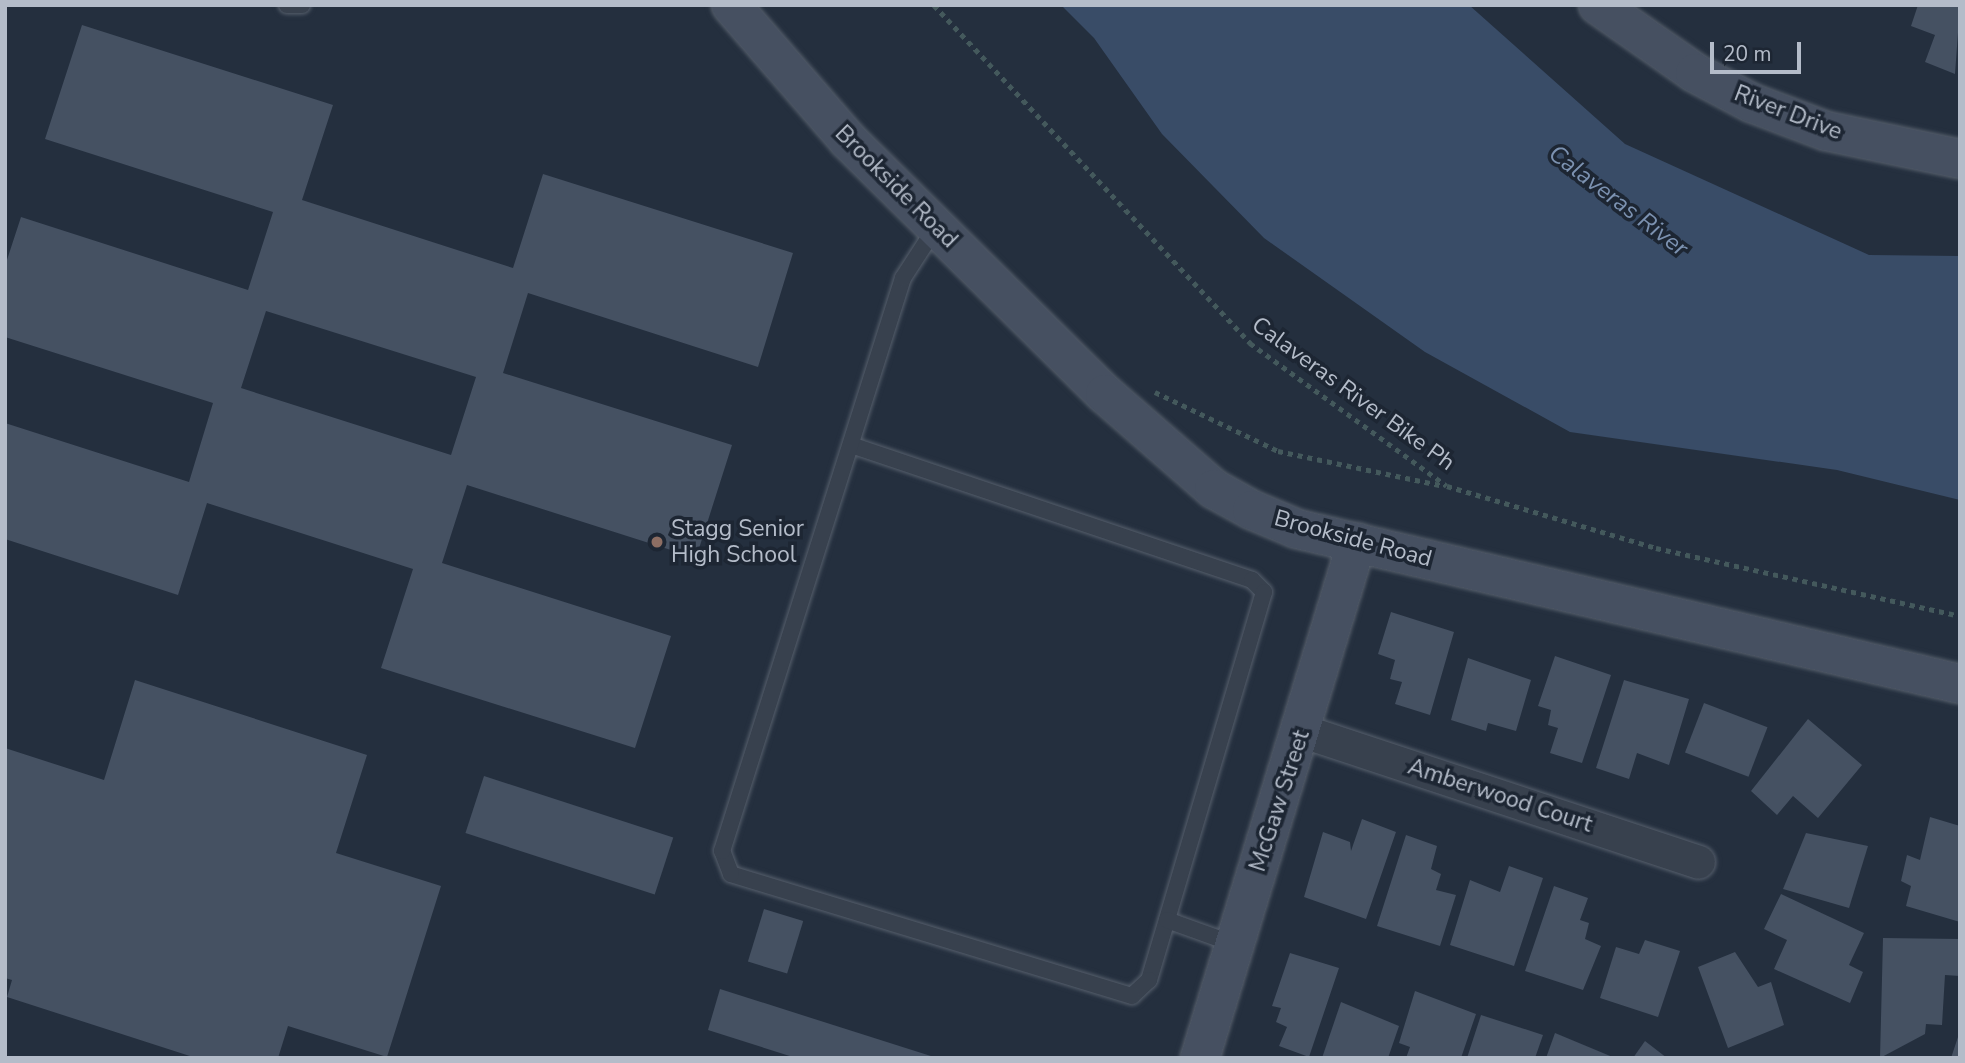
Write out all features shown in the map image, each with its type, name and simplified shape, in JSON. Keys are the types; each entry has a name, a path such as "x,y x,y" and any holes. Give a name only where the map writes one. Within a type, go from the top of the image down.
{"street":[{"name":"Brookside Road","path":"731,5 848,140 1105,394 1214,489 1297,529 1960,684"},
{"name":"River Drive","path":"1598,5 1695,74 1752,103 1826,131 1960,159"},
{"name":"McGaw Street","path":"1200,1058 1303,731 1357,542"},
{"name":"Amberwood Court","path":"1303,731 1698,862"}],"lane":[{"path":"287,5 302,5"},
{"path":"851,445 1252,580 1264,593 1149,981 1132,996 731,874 722,851 903,278 936,227"},
{"path":"1167,920 1234,944"}],"path":[{"name":"Calaveras River Bike Ph","path":"934,5 1250,343 1447,486 1656,548 1960,616"},
{"path":"1105,394 1160,392 1278,450 1447,486"}],"water":[{"name":"Calaveras River","path":"1061,5 1469,5 1625,144 1869,255 1960,256 1960,500 1837,470 1570,432 1425,352 1264,238 1162,134 1094,38"}],"building":[{"path":"1918,5 1960,5 1955,74 1925,62 1935,35 1911,26"},
{"path":"82,25 333,105 302,200 513,268 543,174 793,253 758,367 528,293 503,373 732,445 696,558 467,485 442,563 671,636 635,748 381,668 413,569 207,503 178,595 5,539 5,423 189,482 213,403 5,337 5,266 21,217 248,290 273,212 45,139","holes":["266,311 476,377 451,455 241,388"]},
{"path":"1391,612 1454,632 1430,715 1395,704 1402,682 1390,679 1395,660 1378,654"},
{"path":"1555,656 1611,675 1582,763 1550,753 1558,728 1548,725 1551,710 1538,706"},
{"path":"1468,658 1531,680 1516,731 1488,723 1486,731 1451,720"},
{"path":"135,680 367,755 336,853 441,886 387,1057 288,1026 278,1058 196,1058 7,997 12,980 5,978 5,748 104,780"},
{"path":"1624,680 1689,699 1669,765 1637,753 1629,779 1596,768"},
{"path":"1704,703 1767,727 1748,777 1685,752"},
{"path":"1808,719 1862,765 1818,818 1793,796 1777,815 1751,791"},
{"path":"484,776 673,837 655,895 465,833"},
{"path":"1930,817 1960,826 1960,922 1906,906 1911,886 1901,881 1907,855 1920,860"},
{"path":"1362,819 1396,832 1366,919 1304,897 1323,832 1350,842 1351,851"},
{"path":"1806,833 1868,846 1849,908 1783,889"},
{"path":"1406,835 1437,846 1431,869 1441,874 1436,890 1456,895 1440,946 1377,926"},
{"path":"1509,866 1543,878 1514,966 1450,945 1470,880 1500,892"},
{"path":"1554,886 1588,898 1580,920 1589,923 1585,939 1601,946 1583,990 1525,971"},
{"path":"1781,894 1864,933 1849,965 1863,972 1850,1003 1774,969 1787,940 1764,929"},
{"path":"764,909 803,921 787,974 748,962"},
{"path":"1883,938 1960,939 1960,976 1945,975 1942,1025 1926,1024 1925,1034 1880,1058"},
{"path":"1645,940 1680,951 1658,1017 1600,998 1616,947 1639,954"},
{"path":"1735,952 1758,987 1771,982 1784,1025 1728,1048 1698,967"},
{"path":"1290,953 1339,968 1309,1057 1279,1046 1287,1027 1276,1022 1281,1008 1272,1006"},
{"path":"720,989 934,1058 796,1058 708,1030"},
{"path":"1415,991 1476,1014 1461,1058 1406,1058 1410,1047 1399,1043"},
{"path":"1341,1002 1399,1026 1388,1058 1322,1058"},
{"path":"1481,1015 1543,1035 1535,1058 1467,1058"},
{"path":"1555,1033 1615,1058 1546,1058"},
{"path":"1959,1034 1960,1058 1951,1058"},
{"path":"1645,1041 1667,1058 1633,1058"}],"place":[{"name":"Stagg Senior High School","path":"657,542"}]}
